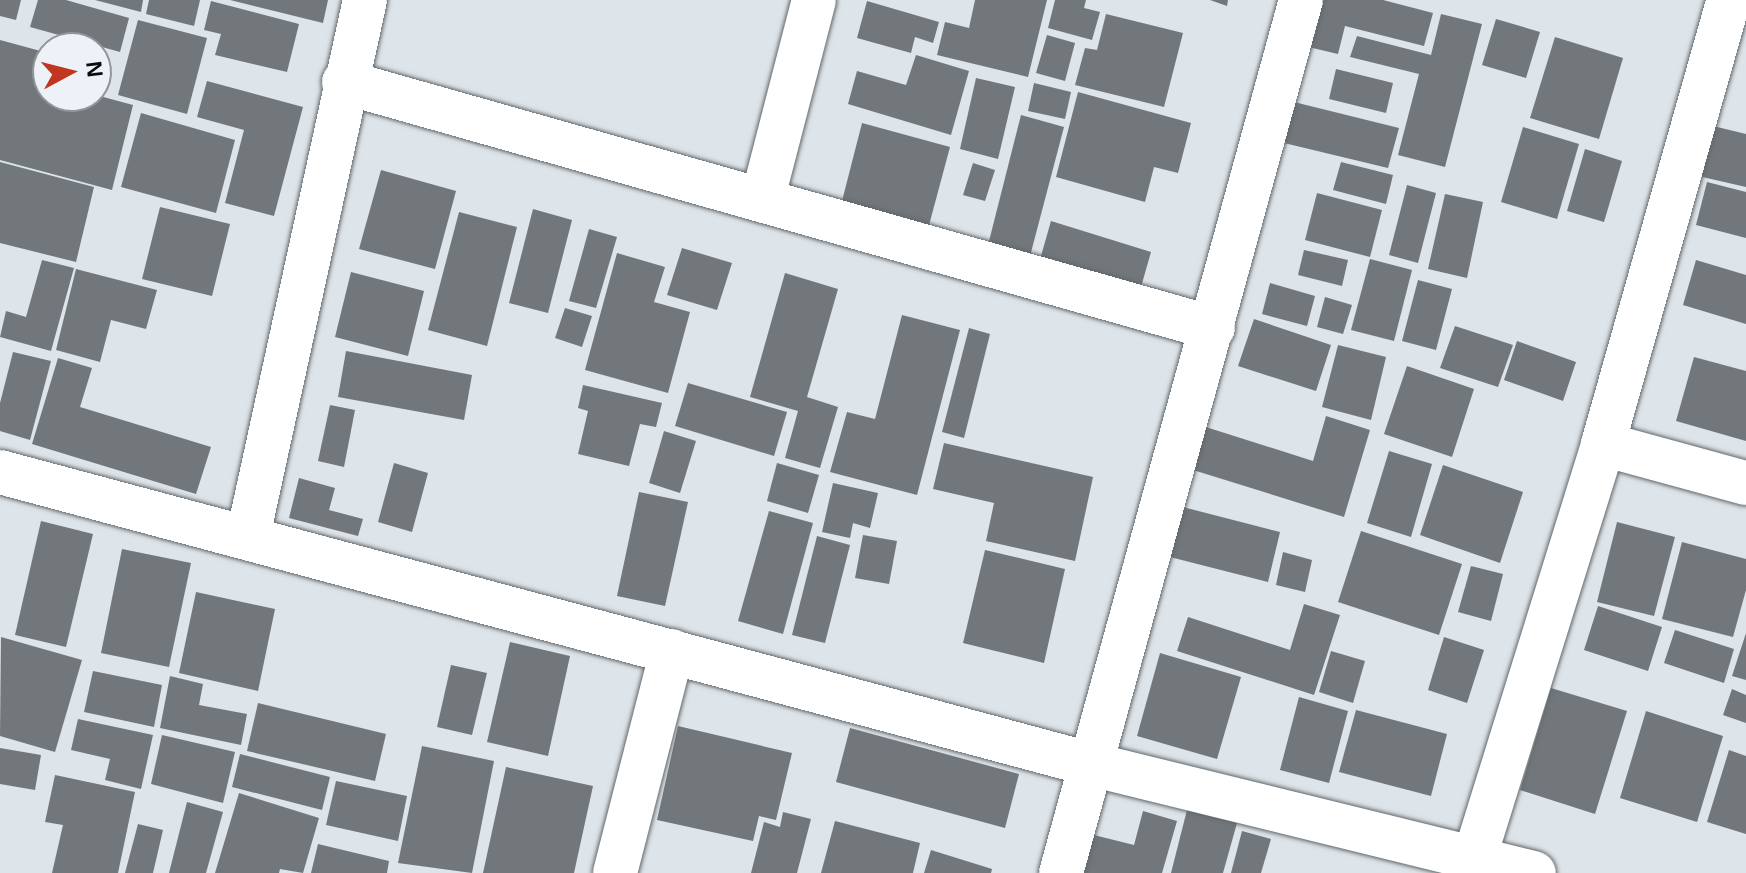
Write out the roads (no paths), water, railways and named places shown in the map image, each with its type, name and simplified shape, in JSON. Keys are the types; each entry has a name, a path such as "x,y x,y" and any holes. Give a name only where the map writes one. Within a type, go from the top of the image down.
{"street":[{"path":"248,536 344,82 365,0"},
{"path":"763,197 814,0"},
{"path":"1061,873 1301,0"},
{"path":"1475,856 1603,444 1729,0"},
{"path":"344,82 763,197 1213,328"},
{"path":"1603,444 1746,483"},
{"path":"0,472 1090,764 1475,856 1534,873"},
{"path":"615,873 672,651"}]}
